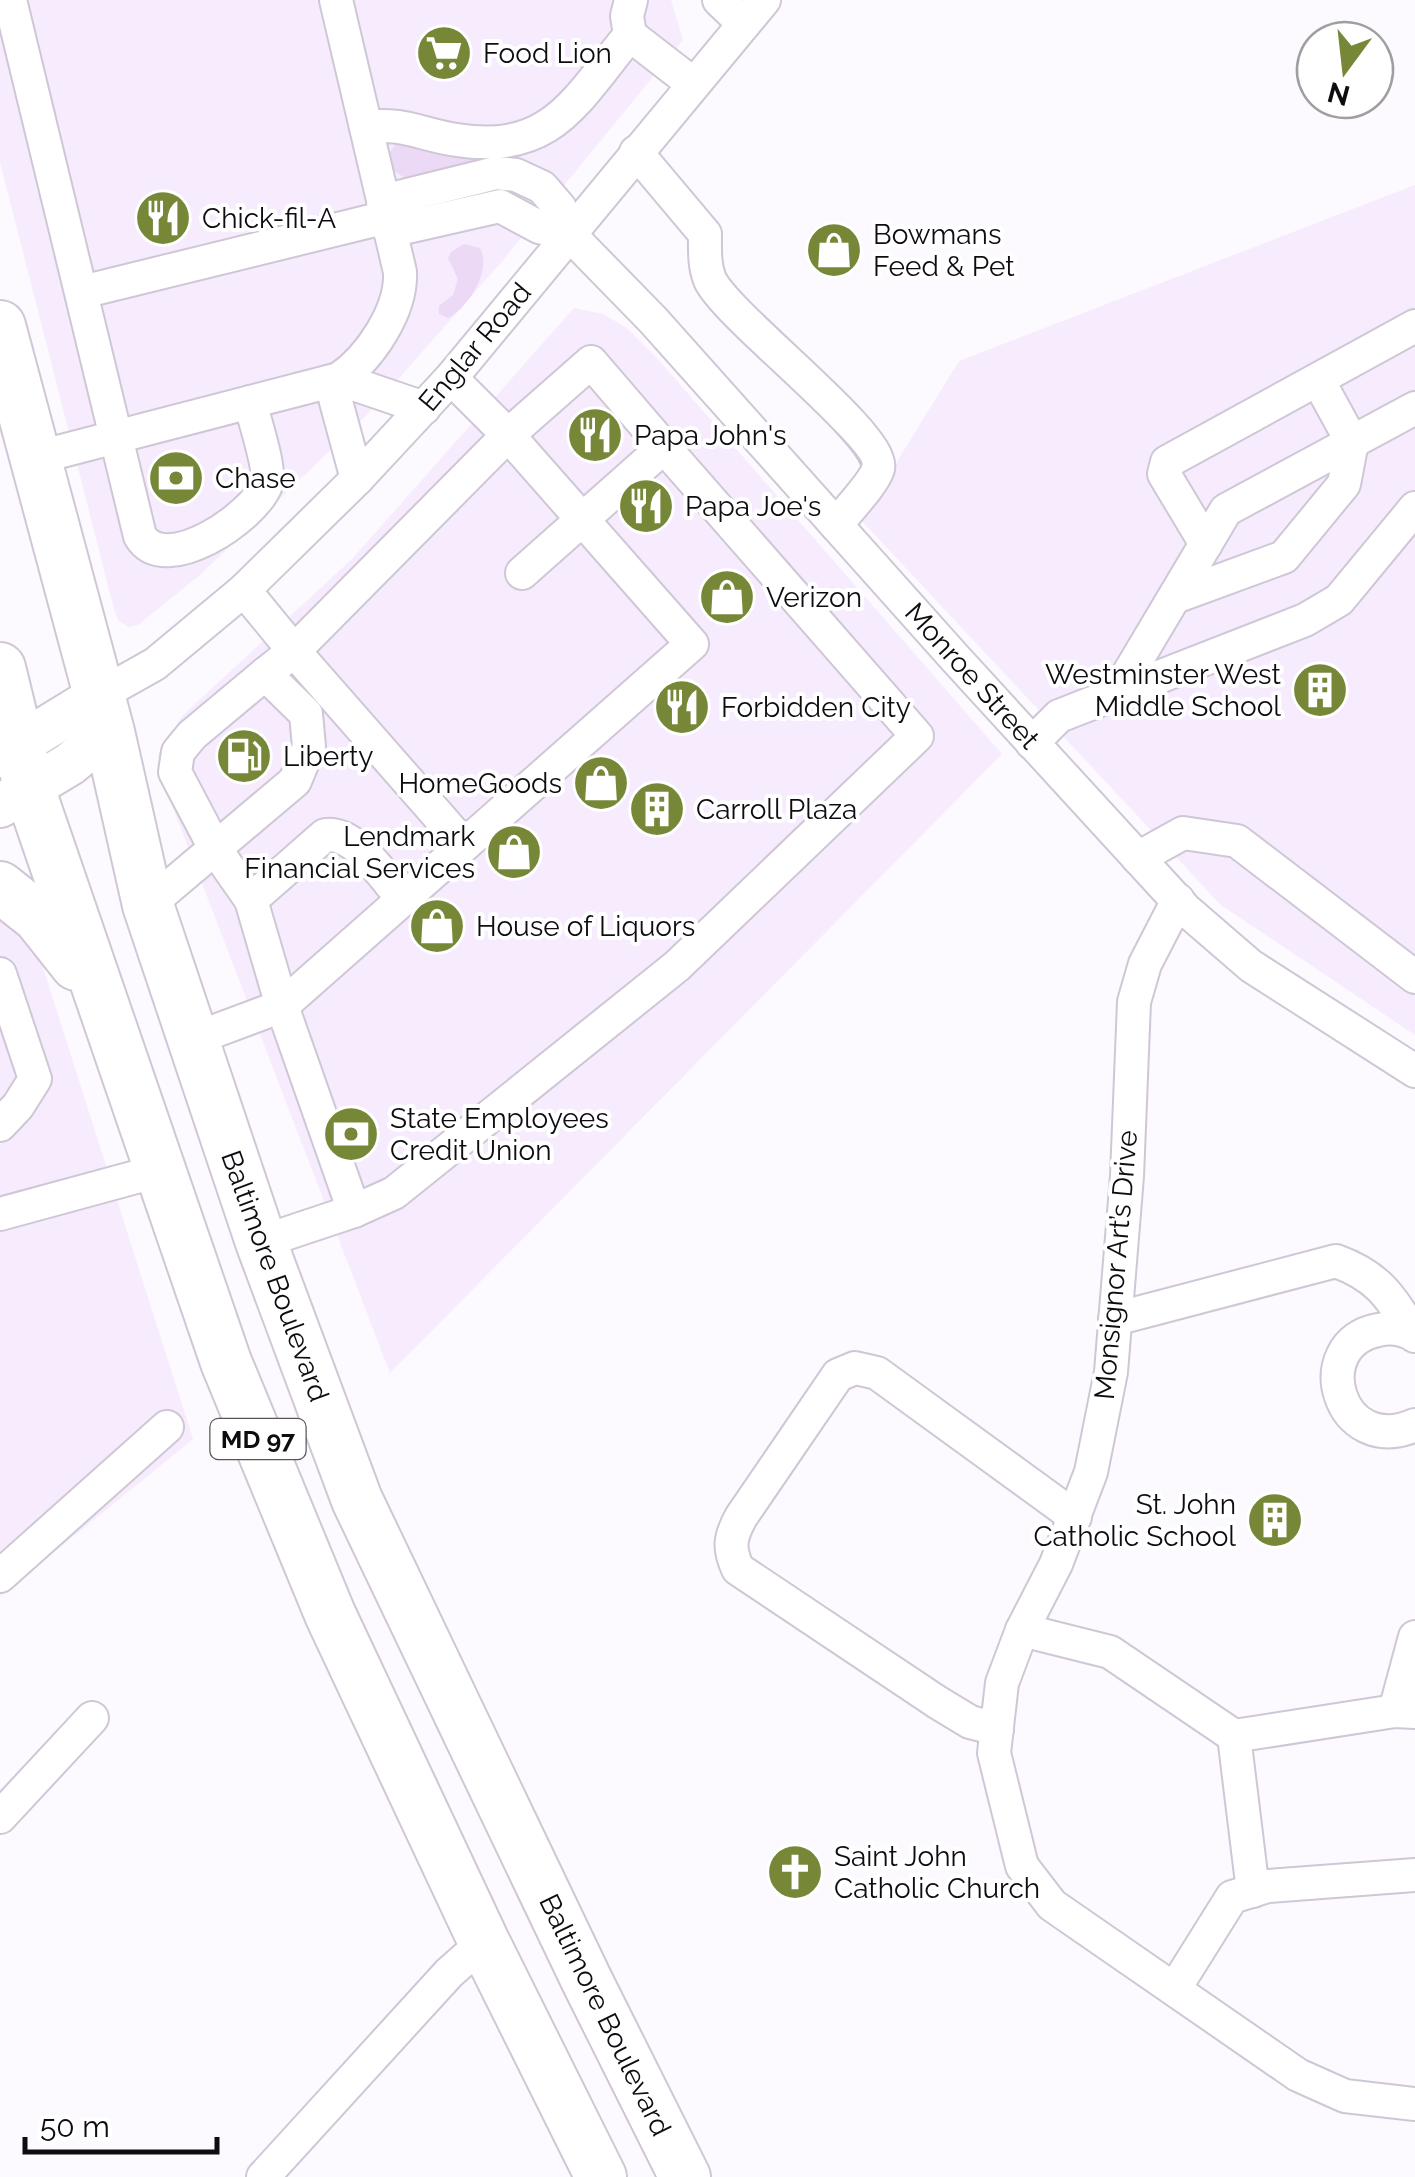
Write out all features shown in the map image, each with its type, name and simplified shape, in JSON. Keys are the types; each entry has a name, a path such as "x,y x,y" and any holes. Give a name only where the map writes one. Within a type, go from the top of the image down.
{"highway":[{"name":"Baltimore Boulevard","path":"0,326 103,714 148,905 261,1242 357,1500 685,2177"},
{"name":"MD 97","path":"0,668 12,775 108,1024 226,1362 330,1614 484,1942 601,2177"},
{"path":"0,887 38,917 84,975 108,1024"}],"main road":[{"name":"Englar Road","path":"12,775 103,714"}],"street":[{"path":"10,0 144,542 162,551 205,542 223,531 267,485 250,402"},
{"path":"35,458 339,379 353,368 397,305 400,272 336,0"},
{"path":"631,0 627,16 630,34 692,84"},
{"path":"719,0 754,12"},
{"name":"Englar Road","path":"103,714 154,664 244,590 424,408 754,12"},
{"path":"366,127 404,126 478,143 532,135 550,128 563,115 630,34"},
{"path":"636,152 706,234 704,257 711,282 857,429 878,456 878,471 836,525"},
{"name":"Monroe Street","path":"82,292 387,216 475,177 496,173 530,180 552,196 570,235 653,320 1178,900 1251,966 1415,1071"},
{"path":"1206,544 1164,474 1167,462 1415,326"},
{"path":"261,1242 354,1211 394,1194 677,966 917,736 591,362 508,436 294,651 192,735 178,752 176,772 216,850 252,900 282,1006 354,1211"},
{"path":"191,1040 282,1006 692,644 508,436 451,378"},
{"path":"339,379 424,408"},
{"path":"339,379 335,398 357,480"},
{"path":"1174,596 1284,557 1344,484 1352,442 1318,380"},
{"path":"1118,694 1226,510 1415,408"},
{"path":"522,574 664,446"},
{"path":"1032,743 1060,716 1305,620 1338,600 1415,508"},
{"path":"244,590 464,845"},
{"path":"148,905 295,781 309,747 306,714 265,674"},
{"path":"252,900 325,835 338,833 403,898"},
{"path":"1138,858 1183,833 1238,841 1415,977"},
{"name":"Monsignor Art’s Drive","path":"1178,900 1145,964 1134,1002 1127,1176 1115,1319 1110,1372 1091,1472 1056,1564 1022,1630 1002,1682 994,1753 1022,1866 1052,1905 1298,2076 1345,2096 1415,2104"},
{"path":"0,974 35,1080 0,1125"},
{"path":"0,1214 158,1171"},
{"path":"1115,1319 1336,1261 1360,1270 1384,1287 1415,1336"},
{"path":"1410,1430 1385,1432 1352,1418 1337,1386 1338,1367 1356,1340 1372,1331 1390,1328 1415,1336"},
{"path":"997,1729 970,1722 738,1569 730,1553 730,1537 838,1375 856,1368 877,1374 1075,1517"},
{"path":"0,1576 167,1427"},
{"path":"1022,1630 1110,1652 1234,1736 1405,1711 1415,1637"},
{"path":"0,1818 92,1718"},
{"path":"1234,1736 1253,1891"},
{"path":"1175,1988 1232,1897 1268,1886 1415,1875"},
{"path":"262,2177 449,1973 484,1942"}],"shaded area":[{"path":"0,0 671,0 683,40 504,259 364,418 201,574 138,625 129,627 115,613 0,162"},
{"path":"396,143 486,159 405,178 393,170 388,155"},
{"path":"1415,185 1415,1035 1221,905 861,520 959,361"},
{"path":"464,244 480,248 483,267 470,297 448,318 439,314 439,306 453,295 458,279 448,258"},
{"name":"Carroll Plaza","path":"574,308 603,314 627,328 656,357 1002,754 390,1373 170,800 158,755 182,716 352,559"},
{"path":"0,915 17,920 39,955 193,1439 0,1596"}],"place":[{"name":"Food Lion","path":"444,53"},
{"name":"Chick-fil-A","path":"163,218"},
{"name":"Bowmans Feed & Pet","path":"834,250"},
{"name":"Papa John's","path":"595,435"},
{"name":"Chase","path":"176,478"},
{"name":"Papa Joe's","path":"646,506"},
{"name":"Verizon","path":"727,597"},
{"name":"Westminster West Middle School","path":"1320,690"},
{"name":"Forbidden City","path":"682,707"},
{"name":"Liberty","path":"244,756"},
{"name":"HomeGoods","path":"601,783"},
{"name":"Carroll Plaza","path":"657,809"},
{"name":"Lendmark Financial Services","path":"514,852"},
{"name":"House of Liquors","path":"437,926"},
{"name":"State Employees Credit Union","path":"351,1134"},
{"name":"St. John Catholic School","path":"1275,1520"},
{"name":"Saint John Catholic Church","path":"795,1872"}]}
